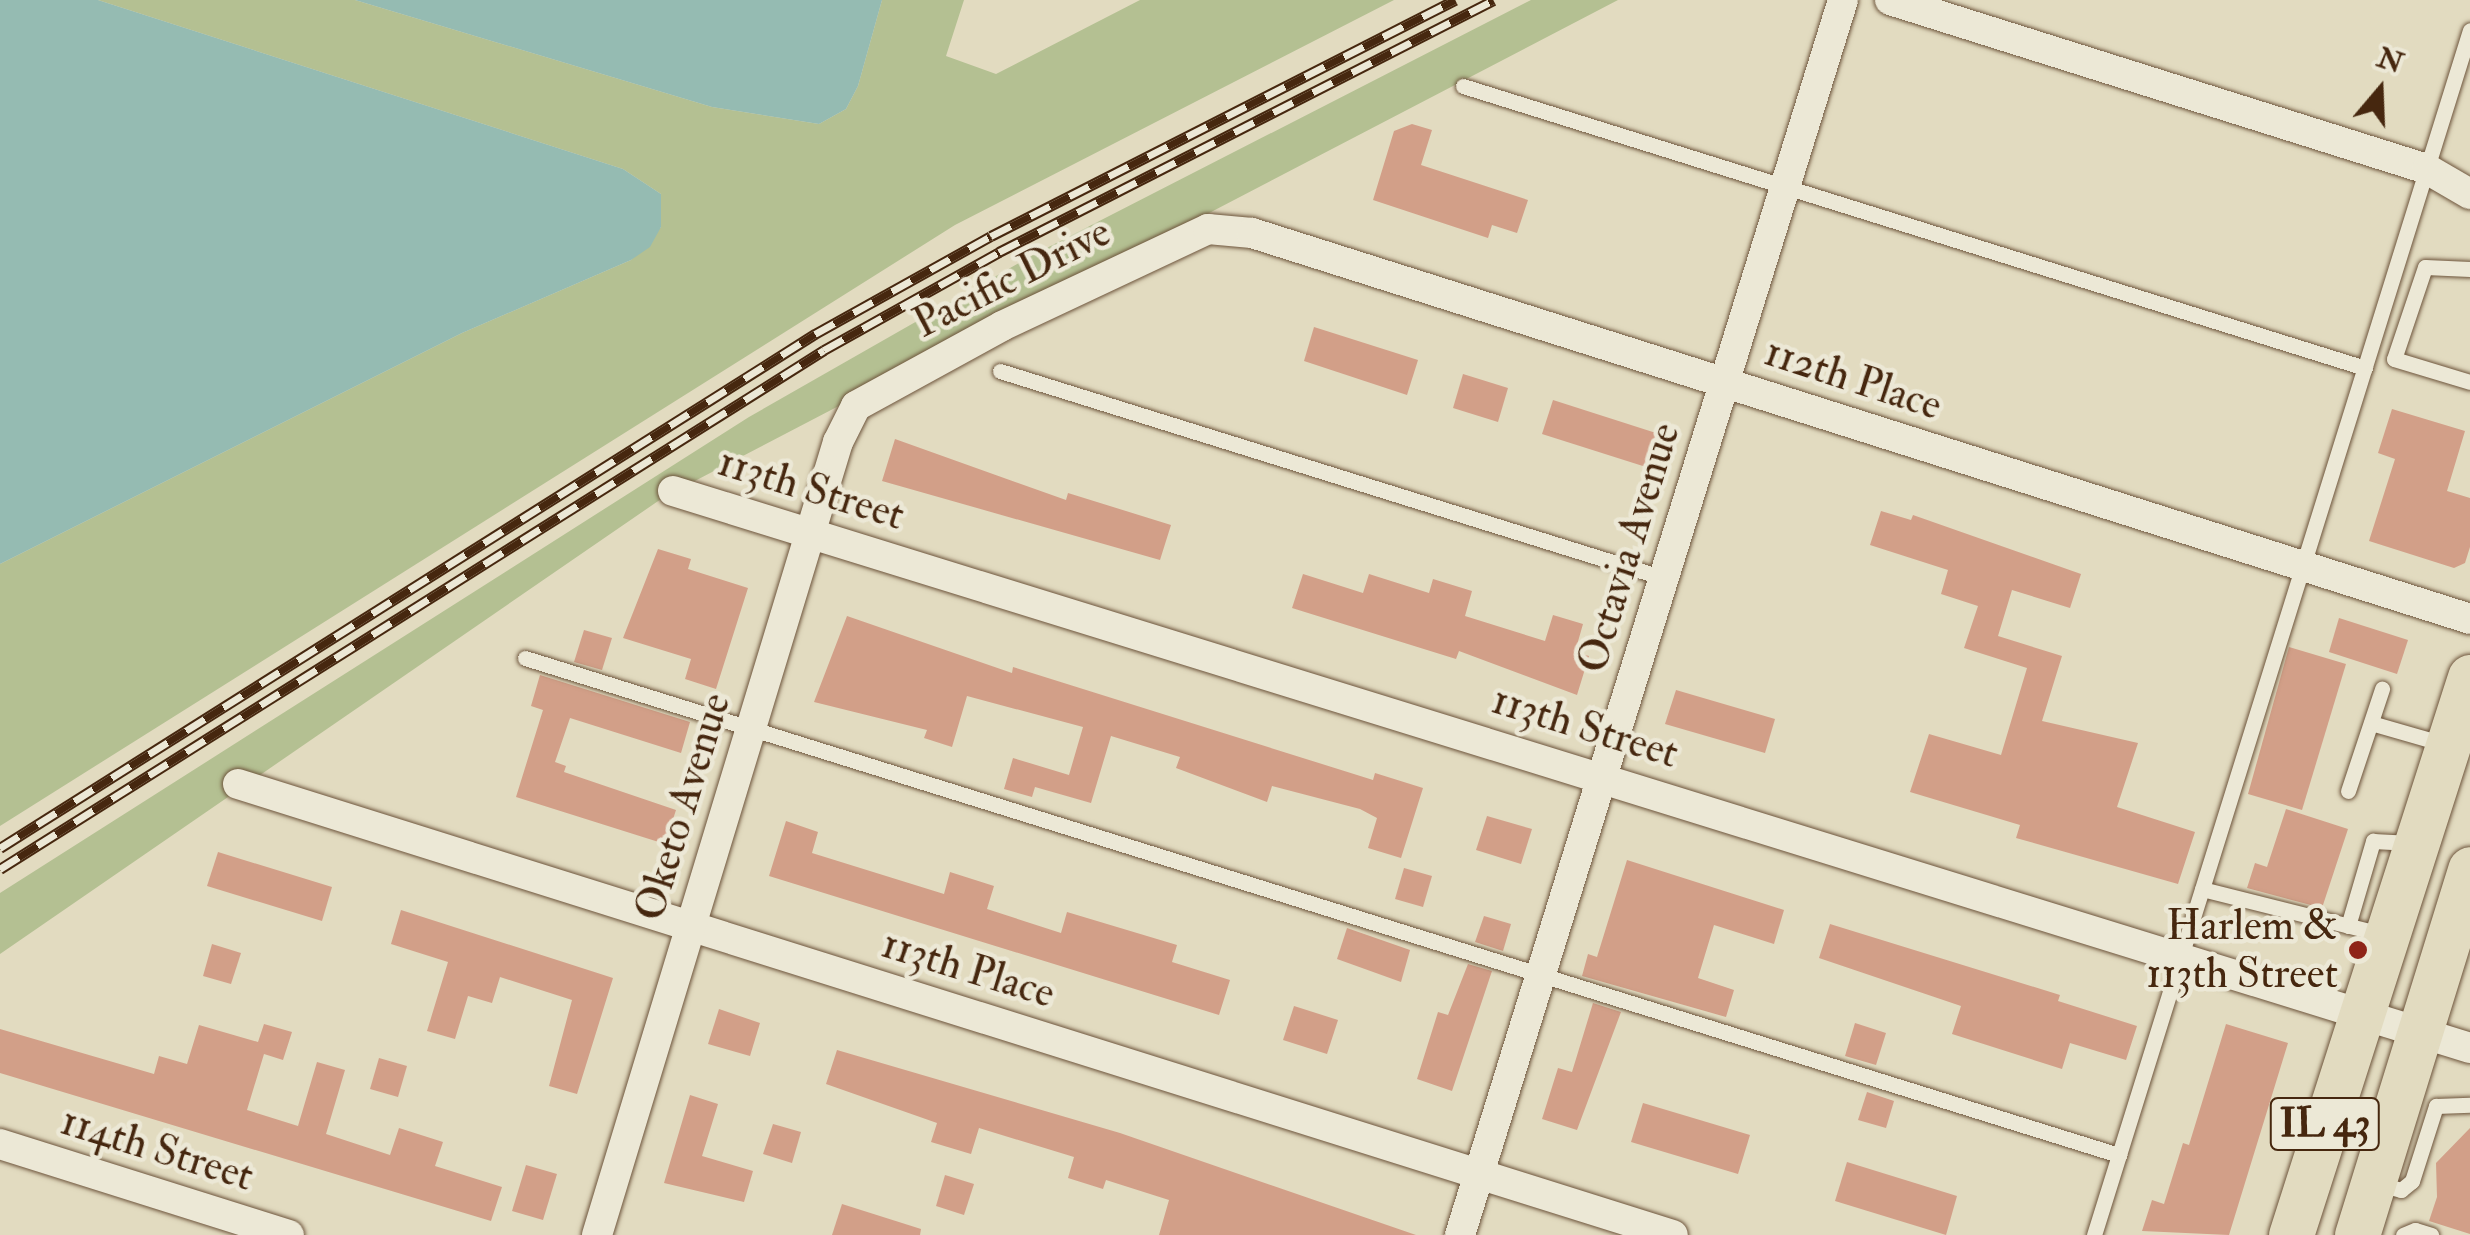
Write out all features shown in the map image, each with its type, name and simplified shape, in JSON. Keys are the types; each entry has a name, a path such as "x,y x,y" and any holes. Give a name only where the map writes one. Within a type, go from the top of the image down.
{"main road":[{"name":"IL 43","path":"2291,1235 2359,1013 2366,931 2415,844 2470,676"},
{"name":"IL 43","path":"2357,1235 2470,869"}],"street":[{"name":"Octavia Avenue","path":"1460,1235 1843,0"},
{"path":"1890,0 2427,169 2470,194"},
{"name":"112th Place","path":"1208,229 1252,234 2470,619"},
{"name":"Pacific Drive","path":"856,406 1002,326 1208,229"},
{"name":"Oketo Avenue","path":"597,1235 812,533 856,406"},
{"name":"113th Street","path":"674,491 2470,1048"},
{"name":"113th Place","path":"238,784 1673,1235"},
{"name":"114th Street","path":"0,1144 289,1235"}],"lane":[{"path":"2094,1235 2470,30"},
{"path":"1463,86 2365,368"},
{"path":"2470,269 2425,267 2394,359 2470,382"},
{"path":"1000,371 1664,578"},
{"path":"525,658 2120,1155"},
{"path":"2348,791 2382,689"},
{"path":"2371,723 2448,745"},
{"path":"2202,889 2366,931"},
{"path":"2374,1182 2401,1190 2412,1181 2436,1106 2470,1106"},
{"path":"2403,1235 2415,1230 2431,1235"}],"green space":[{"path":"98,0 355,0 712,107 819,124 846,109 858,86 882,0 964,0 946,56 996,74 1140,0 1394,0 955,225 0,826 0,564 462,333 631,260 661,227 661,194 623,169"},
{"path":"1531,0 1618,0 664,497 0,954 0,893 749,417 1033,255"}],"water":[{"path":"0,0 98,0 623,169 661,194 661,227 650,247 631,260 462,333 0,564"},
{"path":"355,0 882,0 858,86 846,109 819,124 712,107"}],"building":[{"path":"1412,124 1432,130 1421,165 1528,200 1517,233 1492,225 1488,238 1373,200 1394,131"},
{"path":"1314,327 1418,360 1407,395 1304,361"},
{"path":"1463,374 1508,388 1498,422 1453,408"},
{"path":"1553,400 1656,433 1646,467 1542,434"},
{"path":"2392,409 2465,431 2447,491 2470,498 2470,547 2465,563 2454,568 2369,541 2395,459 2378,453"},
{"path":"895,439 1066,500 1068,493 1171,525 1160,560 882,481"},
{"path":"1881,511 1911,520 1913,515 2081,574 2070,608 2012,590 1998,636 2062,656 2042,721 2138,743 2117,807 2195,832 2178,884 2016,838 2020,825 1910,792 1929,734 2001,755 2027,668 1964,648 1978,606 1941,594 1948,570 1870,545"},
{"path":"658,549 691,559 688,569 748,588 716,689 685,679 691,659 623,638"},
{"path":"1303,574 1363,593 1369,574 1429,593 1433,579 1472,591 1465,616 1545,641 1553,615 1583,624 1575,652 1589,656 1577,695 1459,651 1456,659 1292,608"},
{"path":"847,616 1012,673 1013,667 1373,780 1375,773 1423,788 1401,858 1368,848 1377,818 1360,809 1272,786 1267,802 1176,768 1180,757 1111,736 1091,803 1035,787 1032,797 1004,789 1013,758 1069,775 1083,727 967,696 952,747 924,738 927,730 814,702"},
{"path":"2339,618 2408,640 2397,674 2329,652"},
{"path":"584,630 612,638 602,670 574,662"},
{"path":"2289,647 2346,664 2302,810 2248,794"},
{"path":"540,675 690,722 681,753 570,718 555,762 566,766 564,772 676,810 665,844 516,797 543,710 531,706"},
{"path":"1676,690 1775,719 1765,753 1665,724"},
{"path":"2286,809 2348,829 2322,908 2247,888 2255,863 2267,867"},
{"path":"1487,816 1532,829 1521,864 1476,850"},
{"path":"786,821 818,832 812,853 944,894 950,872 994,886 987,909 1061,933 1067,912 1177,945 1172,962 1230,980 1219,1015 769,876"},
{"path":"218,852 332,887 322,921 207,886"},
{"path":"1627,860 1784,910 1774,944 1714,925 1698,978 1734,990 1726,1017 1582,976 1588,954 1597,957"},
{"path":"1404,868 1432,876 1423,907 1395,899"},
{"path":"401,910 613,978 577,1094 549,1086 572,1000 500,977 492,1003 468,996 455,1039 427,1031 448,962 391,944"},
{"path":"1484,916 1511,924 1503,951 1475,942"},
{"path":"1830,924 2060,995 2058,1001 2137,1026 2126,1060 2070,1043 2062,1069 1952,1034 1961,1006 1819,958"},
{"path":"1347,928 1410,950 1401,982 1337,959"},
{"path":"212,944 241,953 231,984 203,976"},
{"path":"1468,964 1492,971 1452,1091 1417,1079 1438,1012 1448,1015"},
{"path":"1593,1003 1621,1012 1577,1130 1542,1119 1558,1068 1572,1072"},
{"path":"1294,1006 1338,1020 1327,1054 1283,1040"},
{"path":"719,1009 760,1023 750,1056 708,1044"},
{"path":"1855,1023 1886,1033 1876,1065 1845,1056"},
{"path":"264,1024 292,1032 283,1060 264,1054 247,1110 298,1126 317,1062 345,1070 326,1134 390,1155 399,1128 443,1142 435,1166 502,1187 491,1221 0,1073 0,1029 154,1074 159,1056 187,1064 199,1025 258,1042"},
{"path":"2226,1024 2288,1043 2229,1235 2142,1231 2152,1200 2164,1204 2183,1143 2189,1145"},
{"path":"837,1050 1120,1133 1416,1235 1159,1235 1169,1200 1106,1180 1103,1189 1068,1178 1074,1157 979,1128 971,1154 931,1142 937,1123 826,1084"},
{"path":"379,1058 407,1066 398,1097 370,1089"},
{"path":"1867,1092 1894,1101 1886,1128 1858,1120"},
{"path":"690,1095 718,1104 702,1156 753,1171 744,1202 664,1183"},
{"path":"1643,1103 1750,1135 1738,1174 1631,1142"},
{"path":"773,1124 801,1132 792,1163 763,1154"},
{"path":"2470,1128 2470,1234 2429,1221 2437,1197 2436,1163"},
{"path":"1847,1162 1957,1196 1946,1235 1835,1201"},
{"path":"526,1165 557,1174 543,1220 512,1211"},
{"path":"945,1175 974,1184 964,1215 936,1206"},
{"path":"842,1204 921,1229 920,1235 832,1235"}],"railway":[{"path":"0,848 815,334 991,236 1455,0"},
{"path":"0,869 824,350 999,252 1494,0"}],"place":[{"name":"Harlem & 113th Street","path":"2358,950"}]}
